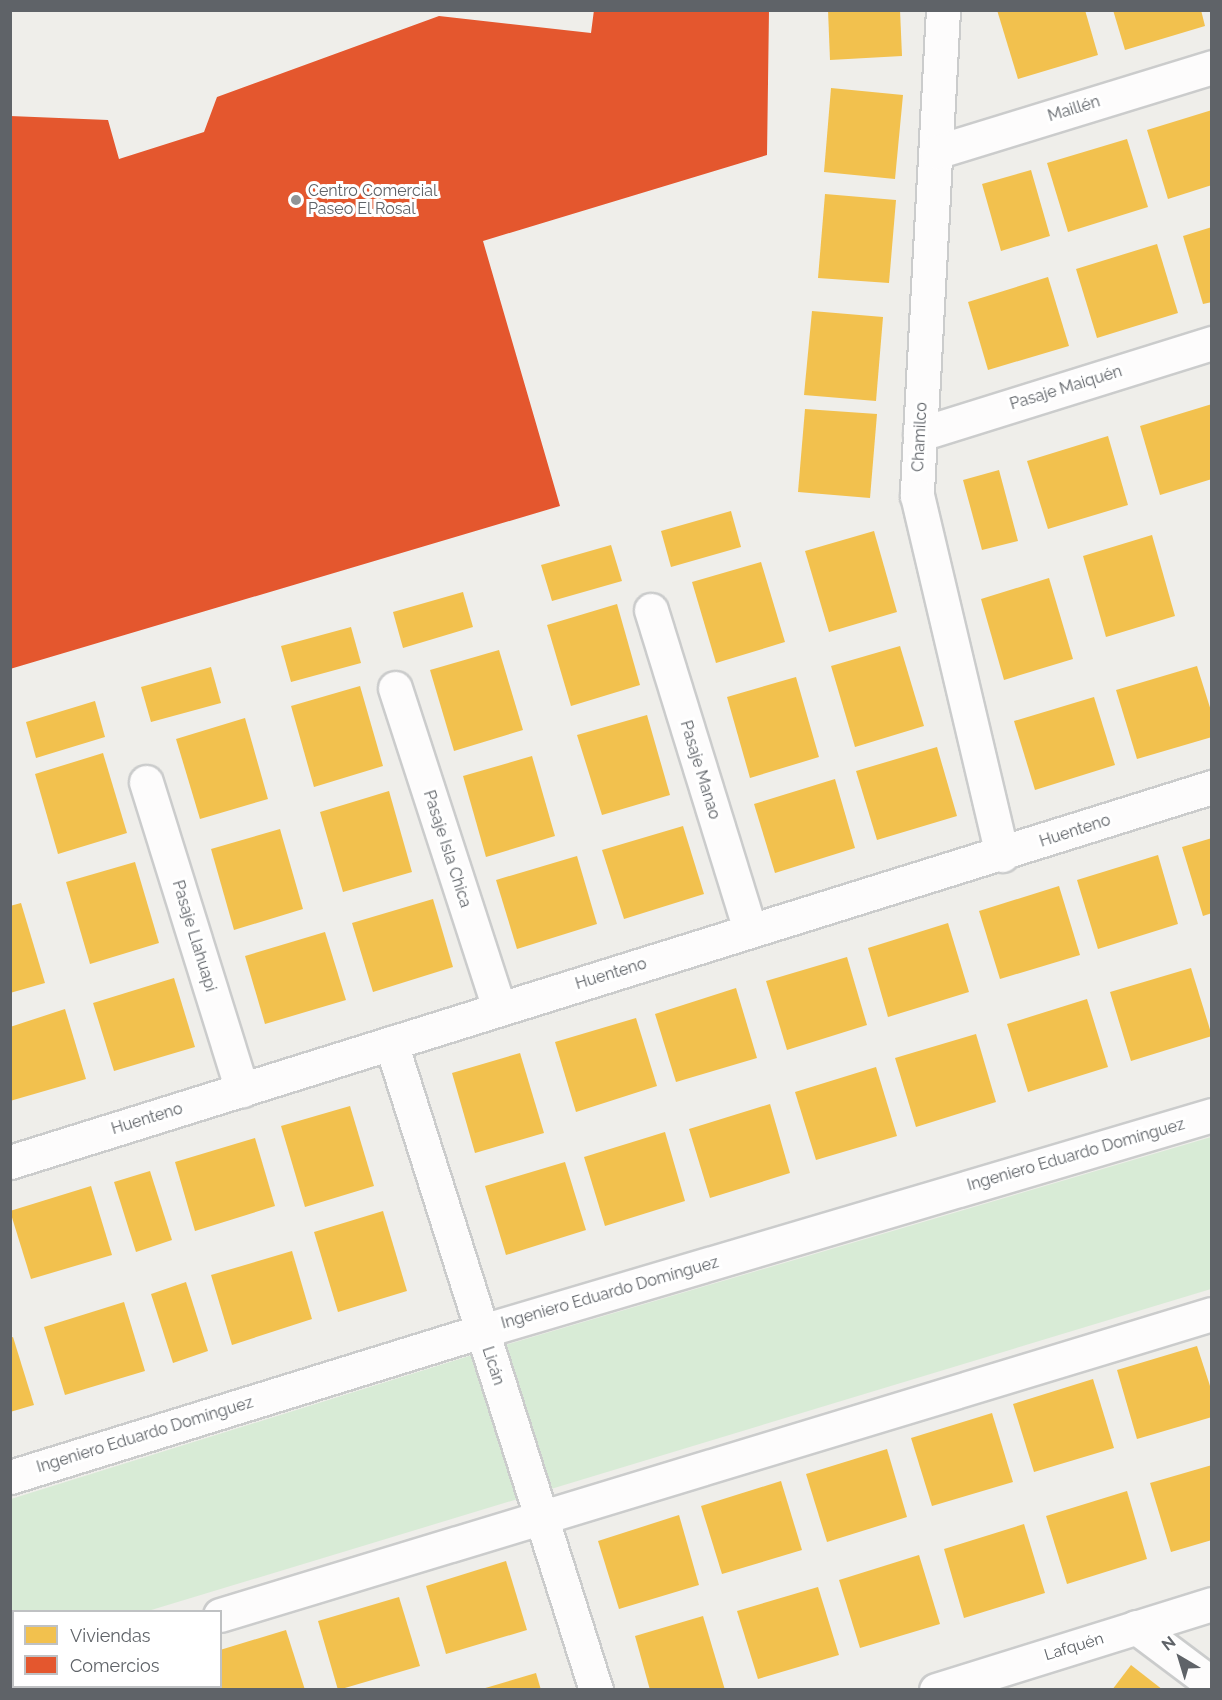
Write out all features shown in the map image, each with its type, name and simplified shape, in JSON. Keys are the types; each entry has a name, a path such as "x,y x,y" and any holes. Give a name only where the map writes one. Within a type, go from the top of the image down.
{"street":[{"name":"Chamilco","path":"943,10 917,495 1002,855"},
{"name":"Maillén","path":"936,152 1212,67"},
{"name":"Pasaje Maiquén","path":"920,434 1212,343"},
{"name":"Pasaje Manao","path":"651,610 750,930"},
{"name":"Pasaje Isla Chica","path":"396,688 499,1009"},
{"name":"Pasaje Llahuapi","path":"146,782 242,1090"},
{"name":"Huenteno","path":"10,1161 750,930 1002,855 1212,787"},
{"name":"Licán","path":"391,1043 596,1689"},
{"name":"Ingeniero Eduardo Domínguez","path":"10,1477 482,1330 1212,1115"},
{"path":"222,1614 1212,1314"},
{"name":"Lafquén","path":"936,1689 1212,1604"},
{"path":"1136,1627 1212,1684"}],"green space":[{"path":"1211,1137 1211,1289 151,1610 12,1610 11,1653 11,1499 482,1352"}],"building: Viviendas":[{"path":"828,10 900,10 902,56 830,60"},
{"path":"997,10 1085,10 1098,55 1018,79"},
{"path":"1113,10 1201,10 1205,26 1125,50"},
{"path":"831,88 903,95 895,179 824,172"},
{"path":"1212,110 1212,185 1168,199 1147,130"},
{"path":"1127,139 1148,207 1068,232 1047,163"},
{"path":"1031,170 1050,236 1001,251 982,184"},
{"path":"825,194 896,200 889,283 818,278"},
{"path":"1212,227 1212,302 1203,304 1183,236"},
{"path":"1157,244 1178,313 1097,338 1076,269"},
{"path":"1048,277 1069,346 988,370 968,302"},
{"path":"812,311 883,317 876,401 804,395"},
{"path":"1212,404 1212,479 1160,495 1140,426"},
{"path":"805,409 877,414 870,498 798,492"},
{"path":"1108,436 1128,505 1048,529 1027,461"},
{"path":"999,470 1018,541 982,550 963,480"},
{"path":"731,511 741,547 671,567 661,531"},
{"path":"874,531 897,612 829,632 805,551"},
{"path":"1152,535 1175,616 1106,637 1083,556"},
{"path":"611,545 622,581 552,601 541,565"},
{"path":"761,562 785,642 716,663 692,582"},
{"path":"1049,578 1073,659 1004,680 981,599"},
{"path":"463,592 473,627 403,648 393,612"},
{"path":"617,604 640,685 571,706 547,625"},
{"path":"351,627 361,663 291,682 281,646"},
{"path":"900,646 924,726 855,747 831,666"},
{"path":"499,650 523,730 454,751 430,670"},
{"path":"1197,666 1212,714 1212,737 1137,759 1116,690"},
{"path":"211,667 221,703 151,722 141,687"},
{"path":"796,677 819,757 750,778 727,697"},
{"path":"360,686 383,766 314,787 291,706"},
{"path":"1094,697 1115,765 1035,790 1014,721"},
{"path":"95,701 105,737 36,758 26,722"},
{"path":"647,715 670,795 602,815 577,735"},
{"path":"245,718 268,799 200,819 176,739"},
{"path":"937,747 957,816 877,840 856,771"},
{"path":"103,753 127,833 58,854 35,774"},
{"path":"532,756 555,836 486,857 463,776"},
{"path":"835,779 855,848 775,873 754,804"},
{"path":"389,791 412,872 343,892 320,812"},
{"path":"683,826 704,894 624,919 602,850"},
{"path":"280,829 303,909 234,930 211,849"},
{"path":"1212,838 1212,913 1203,916 1182,847"},
{"path":"1158,855 1178,924 1098,949 1077,880"},
{"path":"577,856 597,924 517,949 496,880"},
{"path":"135,862 159,943 90,964 66,882"},
{"path":"1059,886 1080,955 1000,979 979,911"},
{"path":"433,899 453,967 373,992 352,923"},
{"path":"21,903 45,983 10,993 10,906"},
{"path":"948,923 969,992 888,1017 868,948"},
{"path":"325,932 346,1000 265,1024 245,956"},
{"path":"847,957 867,1025 787,1050 766,981"},
{"path":"1191,968 1212,1036 1131,1061 1110,992"},
{"path":"174,978 195,1047 114,1071 93,1003"},
{"path":"736,988 757,1058 676,1082 655,1014"},
{"path":"1087,999 1108,1067 1028,1092 1007,1024"},
{"path":"65,1009 86,1079 10,1101 10,1027"},
{"path":"636,1018 657,1086 576,1112 555,1042"},
{"path":"976,1034 996,1102 916,1127 895,1058"},
{"path":"520,1053 544,1133 475,1153 452,1073"},
{"path":"876,1067 897,1136 816,1160 795,1092"},
{"path":"770,1104 790,1173 710,1198 689,1129"},
{"path":"350,1106 374,1186 305,1207 281,1126"},
{"path":"665,1132 685,1201 605,1226 584,1157"},
{"path":"255,1138 275,1206 195,1231 175,1162"},
{"path":"565,1162 586,1230 506,1255 485,1186"},
{"path":"150,1171 172,1240 136,1252 114,1182"},
{"path":"91,1186 112,1255 31,1279 10,1211"},
{"path":"383,1211 407,1291 338,1312 314,1232"},
{"path":"292,1251 312,1319 232,1345 211,1275"},
{"path":"186,1282 208,1351 173,1363 151,1294"},
{"path":"124,1302 145,1371 65,1395 44,1327"},
{"path":"13,1337 34,1405 10,1412 10,1338"},
{"path":"1197,1346 1212,1392 1212,1417 1137,1439 1117,1370"},
{"path":"1093,1379 1114,1448 1034,1472 1013,1404"},
{"path":"992,1413 1013,1482 932,1506 911,1438"},
{"path":"887,1449 907,1517 827,1542 806,1474"},
{"path":"1212,1465 1212,1540 1171,1552 1150,1483"},
{"path":"781,1481 802,1550 722,1574 701,1506"},
{"path":"1127,1491 1147,1559 1067,1584 1046,1516"},
{"path":"679,1515 699,1585 619,1609 598,1541"},
{"path":"1024,1524 1045,1593 964,1618 944,1549"},
{"path":"919,1555 940,1624 860,1648 839,1580"},
{"path":"506,1561 527,1630 446,1654 426,1586"},
{"path":"818,1587 839,1655 758,1679 737,1611"},
{"path":"399,1597 420,1666 338,1690 318,1621"},
{"path":"703,1616 725,1690 650,1690 635,1636"},
{"path":"286,1630 305,1690 217,1690 217,1688 222,1688 222,1649"},
{"path":"1131,1665 1163,1690 1112,1690"},
{"path":"536,1673 541,1690 482,1690 482,1689"},
{"path":"103,1688 184,1688 184,1690 99,1690"}],"building: Comercios":[{"path":"594,10 769,10 767,155 483,241 560,506 10,669 10,116 108,120 119,159 204,132 217,97 439,16 591,33"}],"place":[{"name":"Centro Comercial Paseo El Rosal","path":"296,200"}]}
